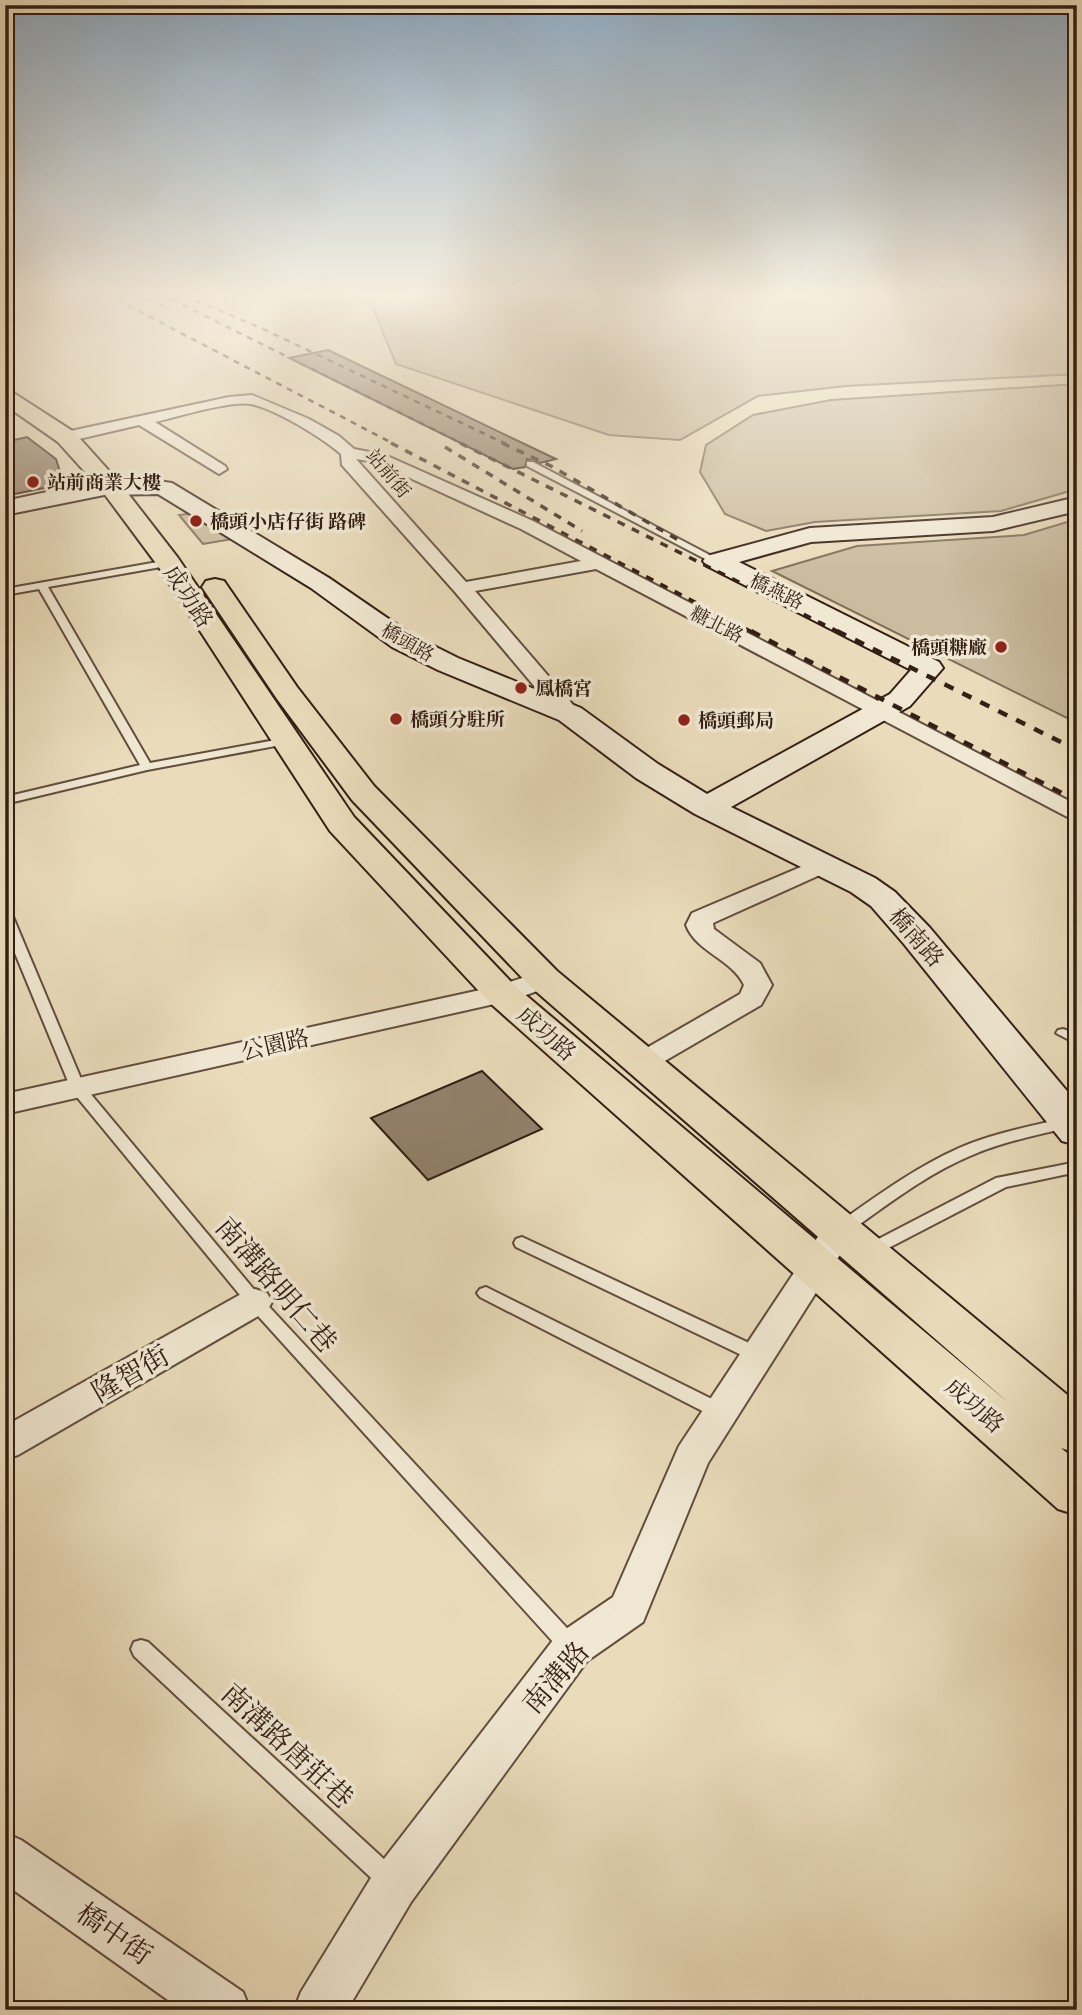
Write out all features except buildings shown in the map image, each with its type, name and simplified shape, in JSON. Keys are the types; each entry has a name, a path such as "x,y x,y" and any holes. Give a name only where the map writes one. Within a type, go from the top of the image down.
{"main road":[{"path":"19,388 89,433 120,472"},
{"path":"5,397 120,472"},
{"name":"成功路","path":"120,472 169,563 342,824 502,994 1077,1493"},
{"name":"成功路","path":"120,472 214,587 287,693 363,793 544,979 1077,1433"}],"street":[{"name":"站前街","path":"66,437 229,401 252,399 304,422 333,439 349,453 348,462 570,713"},
{"path":"144,421 219,469"},
{"name":"糖北路","path":"349,453 379,458 527,525 1077,815"},
{"path":"5,508 120,472"},
{"name":"橋頭路","path":"120,472 164,488 320,583 402,641 448,664 570,713 647,771 706,807"},
{"name":"橋燕路","path":"716,561 810,535 993,524 1077,504"},
{"name":"橋燕路","path":"706,807 900,699 929,668 716,561"},
{"path":"462,588 598,563"},
{"name":"橋南路","path":"706,807 863,885 883,899 925,945 1074,1125"},
{"path":"641,1063 751,999 758,985 750,969 702,933 699,925 701,919 822,865"},
{"name":"公園路","path":"5,1104 502,994 544,979"},
{"name":"南溝路","path":"319,2010 394,1885 572,1648 628,1609 692,1457 815,1267 852,1242"},
{"name":"隆智街","path":"5,1444 255,1302"},
{"name":"橋中街","path":"5,1856 225,2010"}],"lane":[{"path":"530,464 716,561"},
{"path":"6,590 169,563"},
{"path":"41,584 148,768"},
{"path":"5,801 148,768 286,741"},
{"name":"南溝路明仁巷","path":"5,912 77,1088 255,1302 572,1648"},
{"path":"852,1242 899,1189 952,1157 1017,1135 1074,1125"},
{"path":"852,1242 1002,1182 1077,1167"},
{"path":"522,1243 758,1355"},
{"path":"486,1293 721,1412"},
{"name":"南溝路唐莊巷","path":"141,1649 394,1885"}],"shaded area":[{"path":"468,388 828,388 758,396 680,440 609,435"},
{"path":"1015,388 1077,388 1077,489 1001,511 815,522 766,531 725,514 700,472 706,445 753,415 831,400"},
{"path":"196,513 233,539 203,544 179,515"},
{"name":"橋頭糖廠","path":"1077,519 1077,723 772,571 857,546 1024,535"}],"railway":[{"path":"287,388 394,444"},
{"path":"350,388 463,444"},
{"path":"388,388 506,444"},
{"path":"391,443 754,633"},
{"path":"460,443 841,633"},
{"path":"502,443 551,466 680,541"},
{"path":"445,447 582,531"},
{"path":"751,631 1077,801"},
{"path":"837,631 1077,750"}],"place":[{"name":"站前商業大樓","path":"33,482"},
{"name":"橋頭小店仔街 路碑","path":"196,521"},
{"name":"橋頭糖廠","path":"1001,647"},
{"name":"鳳橋宮","path":"521,688"},
{"name":"橋頭分駐所","path":"396,719"},
{"name":"橋頭郵局","path":"684,720"}]}
